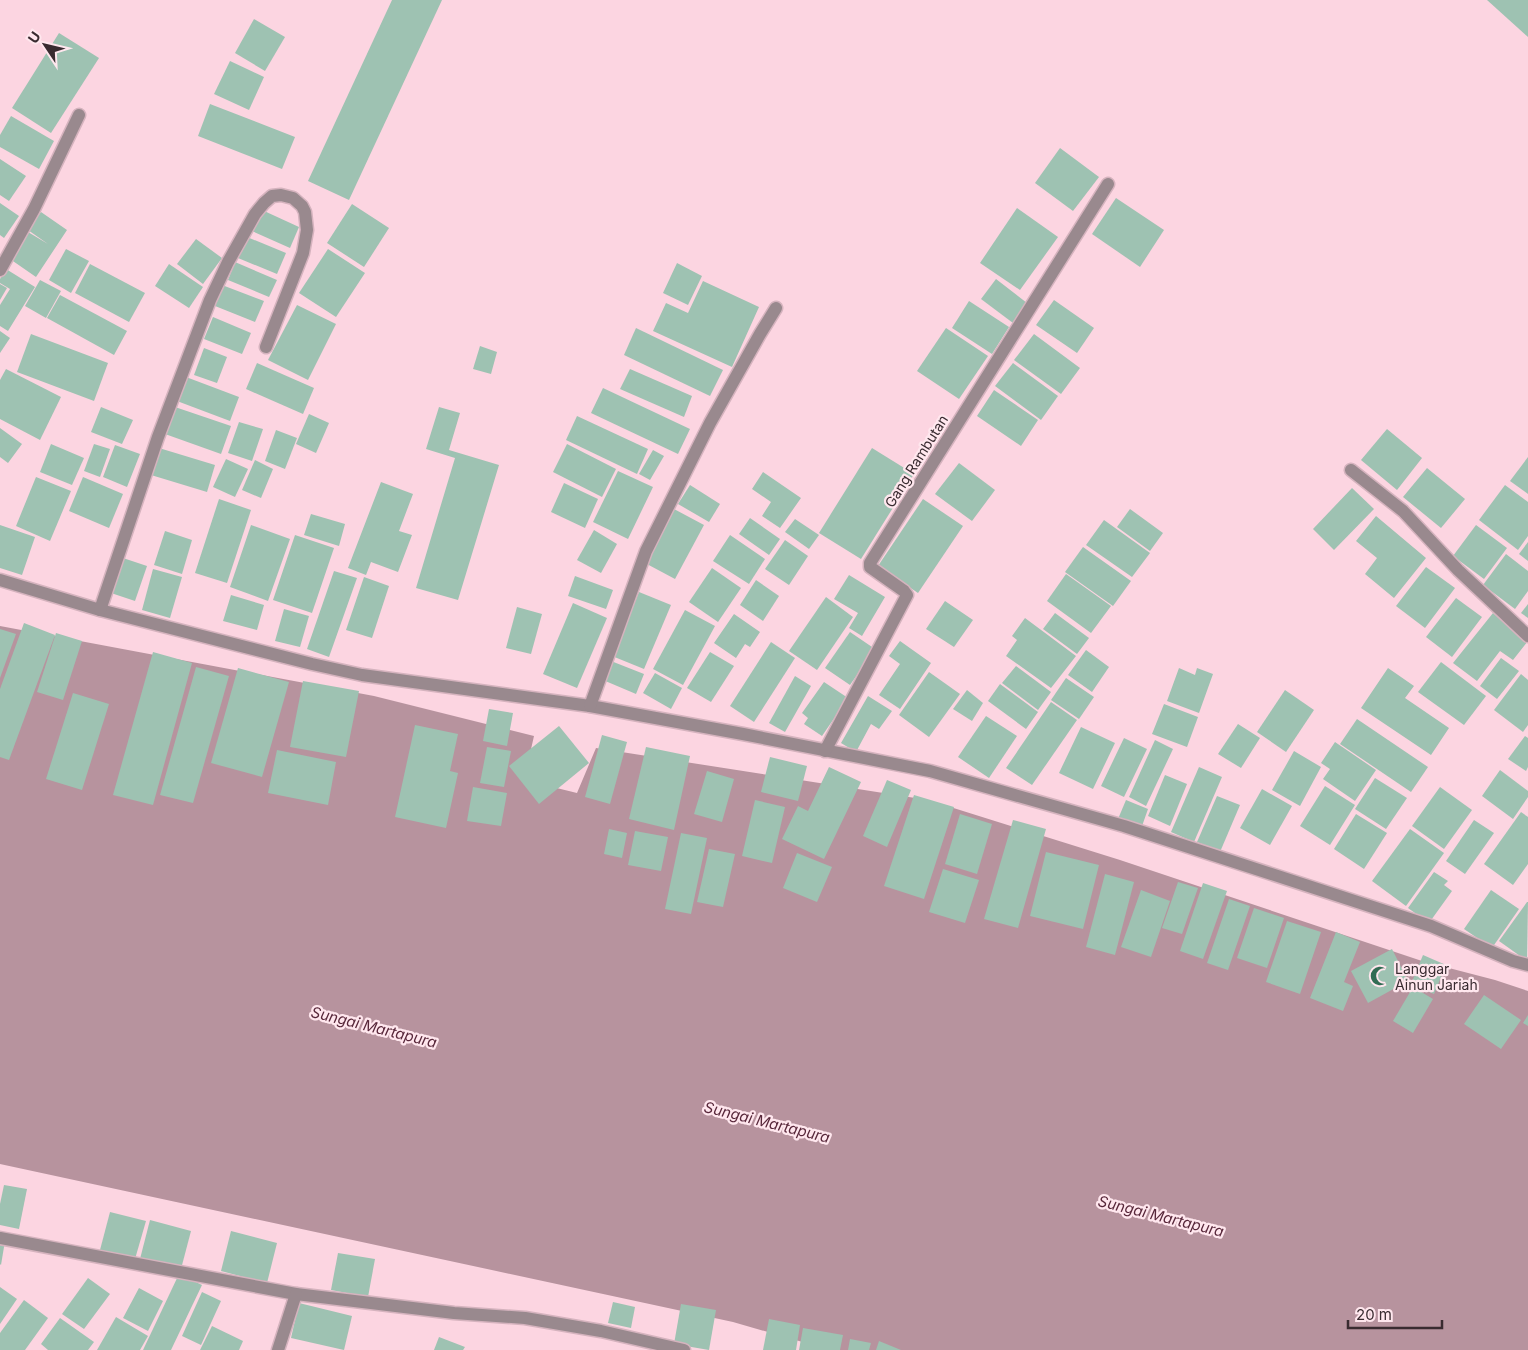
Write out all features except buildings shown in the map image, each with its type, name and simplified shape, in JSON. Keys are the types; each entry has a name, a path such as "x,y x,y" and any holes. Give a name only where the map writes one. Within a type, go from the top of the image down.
{"street":[{"path":"0,270 34,209 79,115"},
{"name":"Gang Rambutan","path":"825,750 907,595 870,567 870,562 1108,184"},
{"path":"100,610 158,437 210,300 228,262 255,214 272,196 281,194 293,198 302,206 305,212 307,230 302,252 266,347"},
{"path":"590,706 646,550 710,423 776,308"},
{"path":"1351,470 1403,511 1458,570 1528,636"},
{"path":"0,580 100,610 362,675 590,706 930,771 1124,826 1431,926 1513,961 1528,965"},
{"path":"0,1238 296,1294 454,1313 525,1318 601,1331 684,1350"},
{"path":"278,1350 296,1294"}],"water":[{"name":"Sungai Martapura","path":"0,626 374,696 534,736 524,780 577,793 596,748 928,800 1120,860 1422,961 1495,980 1528,991 1528,1350 830,1350 733,1322 0,1164"}],"place":[{"name":"Langgar Ainun Jariah","path":"1380,976"}]}
